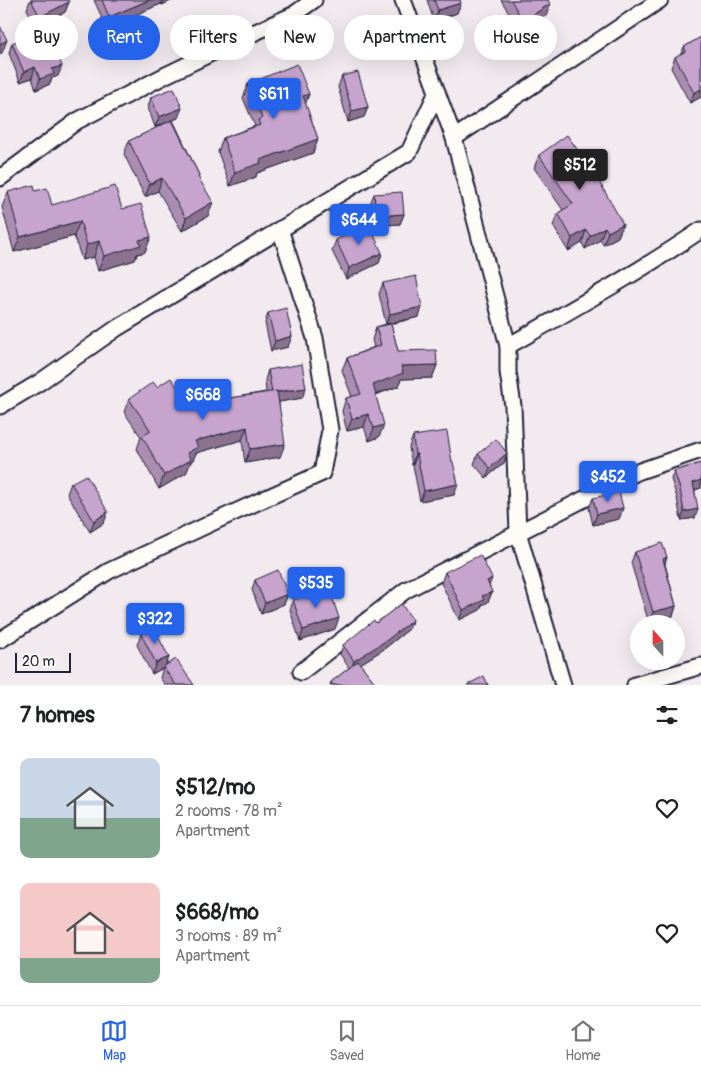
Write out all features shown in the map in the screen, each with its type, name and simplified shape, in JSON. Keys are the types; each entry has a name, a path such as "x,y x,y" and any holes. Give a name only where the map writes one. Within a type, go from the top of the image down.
{"street":[{"path":"0,178 77,121 166,75 293,15 314,0"},
{"path":"403,0 454,138 508,346 508,372 513,406 518,532 563,685"},
{"path":"454,138 660,0"},
{"path":"0,406 40,382 116,328 408,152 437,92"},
{"path":"0,640 109,571 322,474 330,430 315,338 280,229"},
{"path":"508,346 701,230"},
{"path":"301,672 406,590 637,472 701,450"},
{"path":"635,685 701,666"}],"building":[{"path":"31,0 68,0 69,2 44,15 39,15"},
{"path":"102,0 149,0 114,15 108,15"},
{"path":"434,0 460,0 461,3 438,10"},
{"path":"511,0 548,0 550,4 533,15 520,15"},
{"path":"0,26 7,40 0,44"},
{"path":"701,37 701,89 694,93 675,57 686,51 684,47"},
{"path":"19,60 60,60 62,66 52,69 54,74 40,79 35,67 24,72"},
{"path":"297,64 309,94 303,96 318,139 260,160 261,163 235,172 223,138 260,125 258,120 262,118 248,84"},
{"path":"358,72 368,107 352,111 342,76"},
{"path":"174,88 182,108 159,117 151,97"},
{"path":"172,120 199,175 198,177 213,202 186,218 162,178 150,184 129,141"},
{"path":"567,135 596,176 623,224 608,232 605,227 590,236 586,230 572,238 558,213 573,204 539,155"},
{"path":"34,185 35,191 47,188 52,205 115,186 122,209 141,204 151,237 139,240 141,245 104,256 99,241 87,245 80,221 20,237 8,192"},
{"path":"402,192 404,214 376,216 374,194"},
{"path":"369,224 382,253 349,268 336,240"},
{"path":"416,276 422,307 390,314 383,283"},
{"path":"286,308 292,336 275,341 268,313"},
{"path":"391,324 398,351 436,350 437,365 401,366 403,373 373,385 384,425 374,428 368,414 352,419 346,398 361,394 347,358 381,345 376,327"},
{"path":"302,364 306,388 272,392 268,370"},
{"path":"171,378 186,400 228,388 230,398 277,391 285,444 250,449 247,427 195,441 198,447 187,453 191,460 164,475 142,436 151,431 129,399 153,382 157,387"},
{"path":"447,431 458,484 424,491 417,454 415,454 413,436"},
{"path":"496,439 507,453 490,468 478,454"},
{"path":"701,463 701,480 693,483 698,509 684,512 680,489 674,471"},
{"path":"86,475 108,512 94,521 71,483"},
{"path":"619,492 623,508 597,514 593,498"},
{"path":"662,543 667,557 663,559 676,606 653,612 635,552"},
{"path":"480,555 492,578 487,581 492,592 482,596 484,600 463,610 445,572"},
{"path":"278,570 288,594 265,603 255,580"},
{"path":"329,588 339,618 303,630 293,600"},
{"path":"401,604 413,620 387,640 354,661 343,645 374,620 376,623"},
{"path":"153,627 169,657 156,663 141,634"},
{"path":"176,659 194,685 176,685 163,667"},
{"path":"358,661 375,685 333,685 331,682"},
{"path":"484,676 488,685 467,685"}]}
